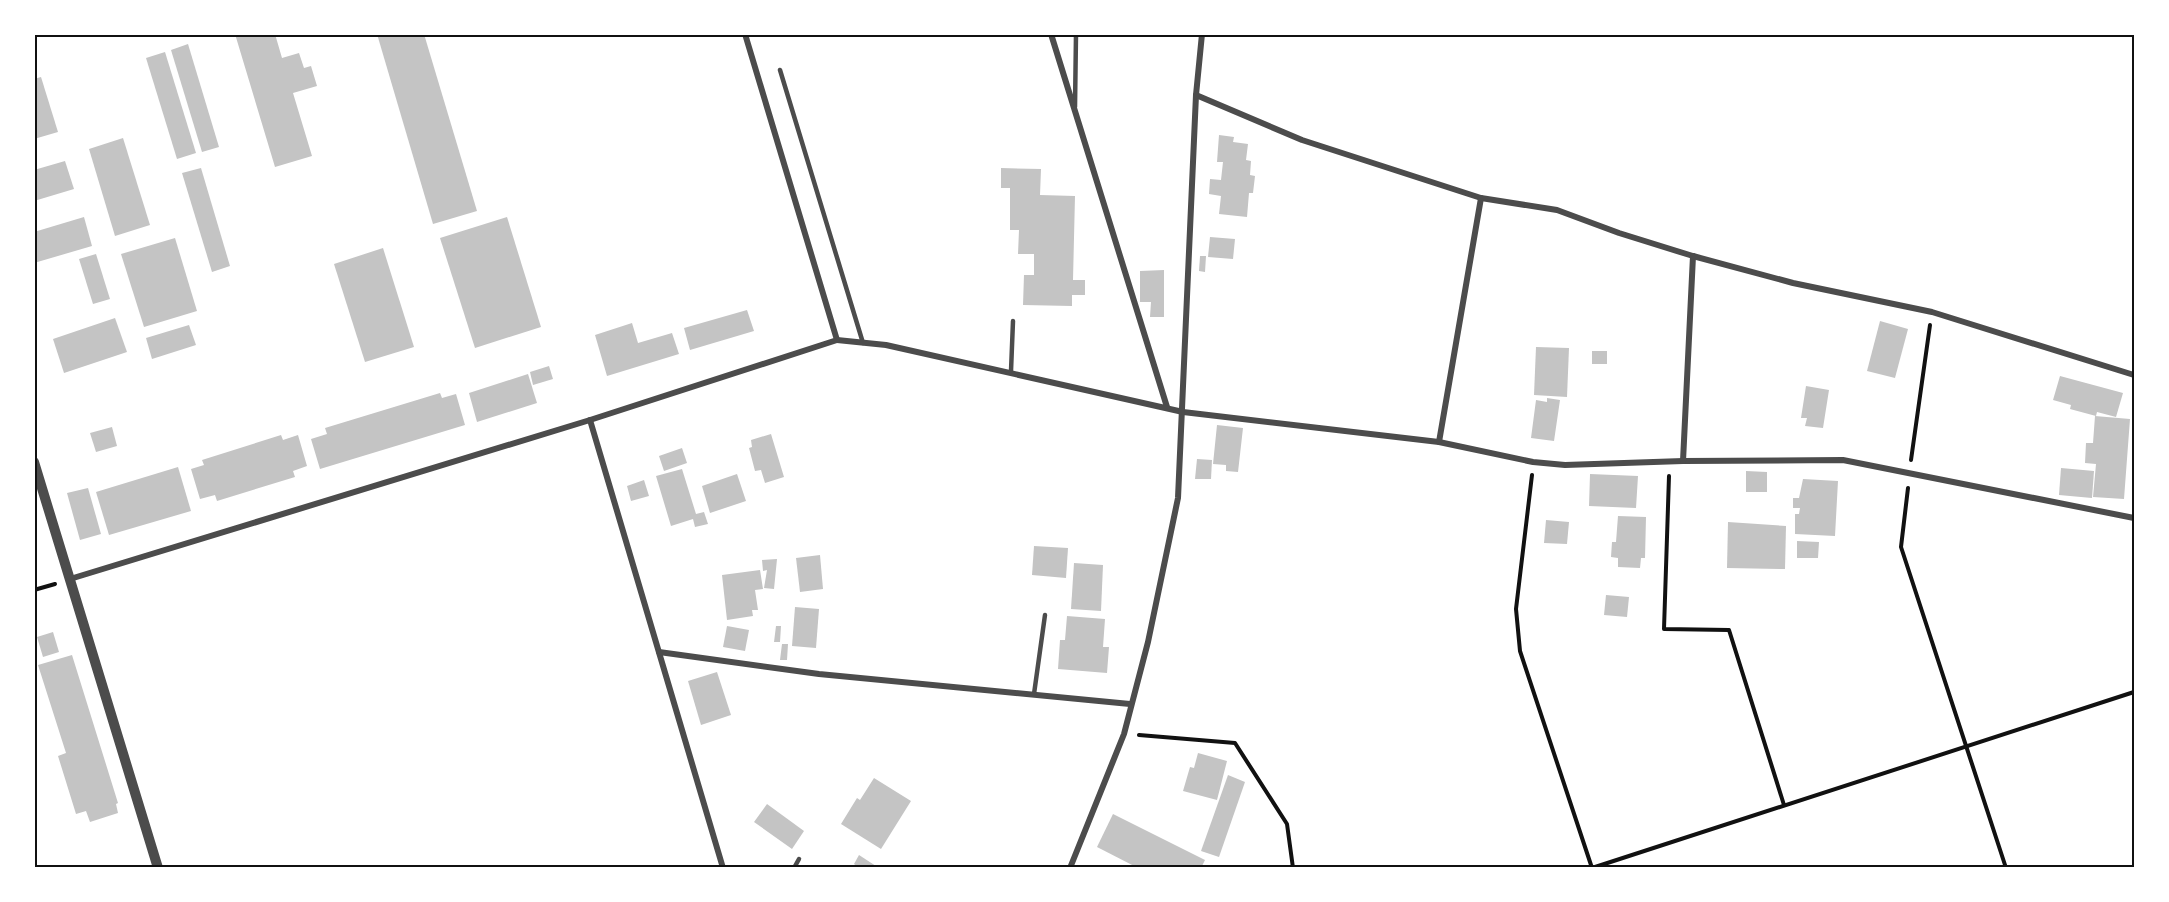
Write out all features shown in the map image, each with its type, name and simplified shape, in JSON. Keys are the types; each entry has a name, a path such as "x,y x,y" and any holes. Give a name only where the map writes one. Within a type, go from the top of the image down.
{"street":[{"path":"745,34 837,340"},
{"path":"1051,34 1167,406"},
{"path":"1070,867 1124,734 1148,642 1178,498 1196,95 1202,34"},
{"path":"1196,95 1302,140 1481,198 1557,210 1619,233 1694,256 1793,283 1932,312 2134,375"},
{"path":"1439,442 1481,198"},
{"path":"1683,461 1694,256"},
{"path":"70,579 590,420 837,340 886,345 1011,371 1167,406 1183,412 1439,442 1533,462 1565,465 1669,461 1843,460 2134,518"},
{"path":"590,420 723,867"},
{"path":"34,462 158,867"},
{"path":"659,652 819,674 1130,704"}],"lane":[{"path":"1075,112 1076,34"},
{"path":"780,70 863,343"},
{"path":"1011,371 1013,321"},
{"path":"1034,694 1045,615"},
{"path":"794,867 799,859"}],"path":[{"path":"1932,312 1901,547 2006,867"},
{"path":"1669,461 1664,629 1729,630 1784,805"},
{"path":"1533,462 1516,609 1520,651 1592,867 2134,692"},
{"path":"1124,734 1235,742 1287,824 1293,867"}],"building":[{"path":"235,34 275,34 282,58 299,53 304,68 311,66 317,86 293,93 312,156 275,167"},
{"path":"377,34 424,34 477,211 433,224"},
{"path":"188,44 219,147 202,152 171,50"},
{"path":"165,52 196,153 177,159 146,58"},
{"path":"41,77 58,132 34,139 34,79"},
{"path":"1219,135 1234,137 1233,142 1248,144 1246,160 1251,161 1250,175 1255,176 1253,193 1249,193 1247,217 1219,214 1221,196 1209,194 1210,179 1221,180 1223,162 1217,162"},
{"path":"123,138 150,225 115,236 89,149"},
{"path":"65,161 74,189 34,201 34,170"},
{"path":"201,168 230,266 212,272 182,173"},
{"path":"1001,168 1041,169 1040,195 1075,196 1073,280 1085,280 1085,295 1072,295 1072,306 1023,305 1024,275 1034,275 1034,254 1018,254 1019,230 1010,230 1010,188 1001,188"},
{"path":"84,217 92,246 34,263 34,232"},
{"path":"507,217 541,327 475,348 440,238"},
{"path":"1210,237 1235,239 1233,259 1208,257"},
{"path":"175,238 197,311 144,327 121,254"},
{"path":"383,248 414,347 365,362 334,264"},
{"path":"96,254 110,299 93,304 79,259"},
{"path":"1200,256 1206,256 1205,272 1199,271"},
{"path":"1164,270 1164,317 1150,317 1151,302 1140,302 1140,271"},
{"path":"747,310 754,331 690,350 684,328"},
{"path":"115,318 127,352 64,373 53,339"},
{"path":"1880,321 1908,329 1895,378 1867,371"},
{"path":"632,323 638,343 672,333 679,354 607,376 595,335"},
{"path":"189,325 196,345 152,359 146,338"},
{"path":"1536,347 1569,348 1567,397 1534,395"},
{"path":"1592,351 1607,351 1607,364 1592,364"},
{"path":"549,366 553,379 533,385 530,372"},
{"path":"528,374 537,403 477,422 469,393"},
{"path":"2060,376 2123,393 2116,417 2097,412 2096,416 2070,409 2071,405 2053,400"},
{"path":"1806,386 1829,390 1823,428 1805,426 1807,418 1801,418"},
{"path":"440,393 442,398 456,394 465,425 320,469 311,439 327,434 325,428"},
{"path":"1547,398 1560,400 1554,441 1531,438 1536,400 1547,402"},
{"path":"2095,416 2130,419 2124,499 2093,497 2096,464 2085,463 2086,443 2093,443"},
{"path":"1217,425 1243,428 1238,472 1226,471 1226,465 1213,464"},
{"path":"112,427 117,446 96,452 90,433"},
{"path":"771,434 784,477 765,483 761,470 755,471 749,448 752,447 751,440"},
{"path":"281,435 283,440 298,435 307,466 293,471 295,477 217,501 215,495 200,499 191,469 204,465 202,460"},
{"path":"682,448 687,463 664,471 659,456"},
{"path":"1197,459 1212,460 1211,479 1195,479"},
{"path":"178,467 191,511 109,535 96,492"},
{"path":"2061,468 2094,471 2092,498 2059,495"},
{"path":"682,469 696,514 704,512 708,524 695,527 693,519 671,526 656,476"},
{"path":"1746,471 1767,472 1767,492 1746,492"},
{"path":"737,474 746,501 710,513 702,486"},
{"path":"1590,474 1638,476 1636,508 1589,506"},
{"path":"1803,479 1838,481 1835,536 1795,534 1795,514 1799,514 1800,508 1793,508 1793,498 1799,498"},
{"path":"644,480 649,496 631,501 627,486"},
{"path":"88,488 101,534 80,540 67,493"},
{"path":"1618,516 1646,517 1645,558 1641,558 1640,568 1618,567 1618,558 1611,557 1612,542 1616,542"},
{"path":"1546,520 1569,522 1567,544 1544,543"},
{"path":"1728,522 1786,526 1785,569 1727,568"},
{"path":"1797,541 1819,542 1818,558 1797,558"},
{"path":"1034,546 1068,548 1066,578 1032,575"},
{"path":"820,555 823,589 800,592 796,558"},
{"path":"777,559 774,589 764,588 767,570 763,571 762,560"},
{"path":"1074,563 1103,565 1101,611 1071,609"},
{"path":"760,570 763,589 755,590 758,610 752,610 753,616 727,620 722,575"},
{"path":"1606,595 1629,597 1627,617 1604,615"},
{"path":"795,607 819,609 816,648 792,646"},
{"path":"1067,616 1105,619 1103,647 1109,647 1107,673 1058,669 1060,640 1065,640"},
{"path":"727,626 749,630 745,651 723,647"},
{"path":"776,626 781,626 780,642 774,642"},
{"path":"53,632 59,652 43,657 37,637"},
{"path":"782,644 788,644 787,660 780,660"},
{"path":"72,655 118,803 116,804 118,813 90,822 86,811 76,814 58,756 66,753 38,665"},
{"path":"717,672 731,715 701,725 688,681"},
{"path":"1198,753 1227,761 1217,800 1183,791 1190,767 1194,768"},
{"path":"1228,775 1245,782 1219,857 1201,851"},
{"path":"874,778 911,801 881,849 841,824 857,798 860,800"},
{"path":"767,804 804,831 792,849 754,822"},
{"path":"1113,814 1205,860 1201,868 1138,868 1097,847"},
{"path":"859,855 879,868 859,868 854,864"}]}
